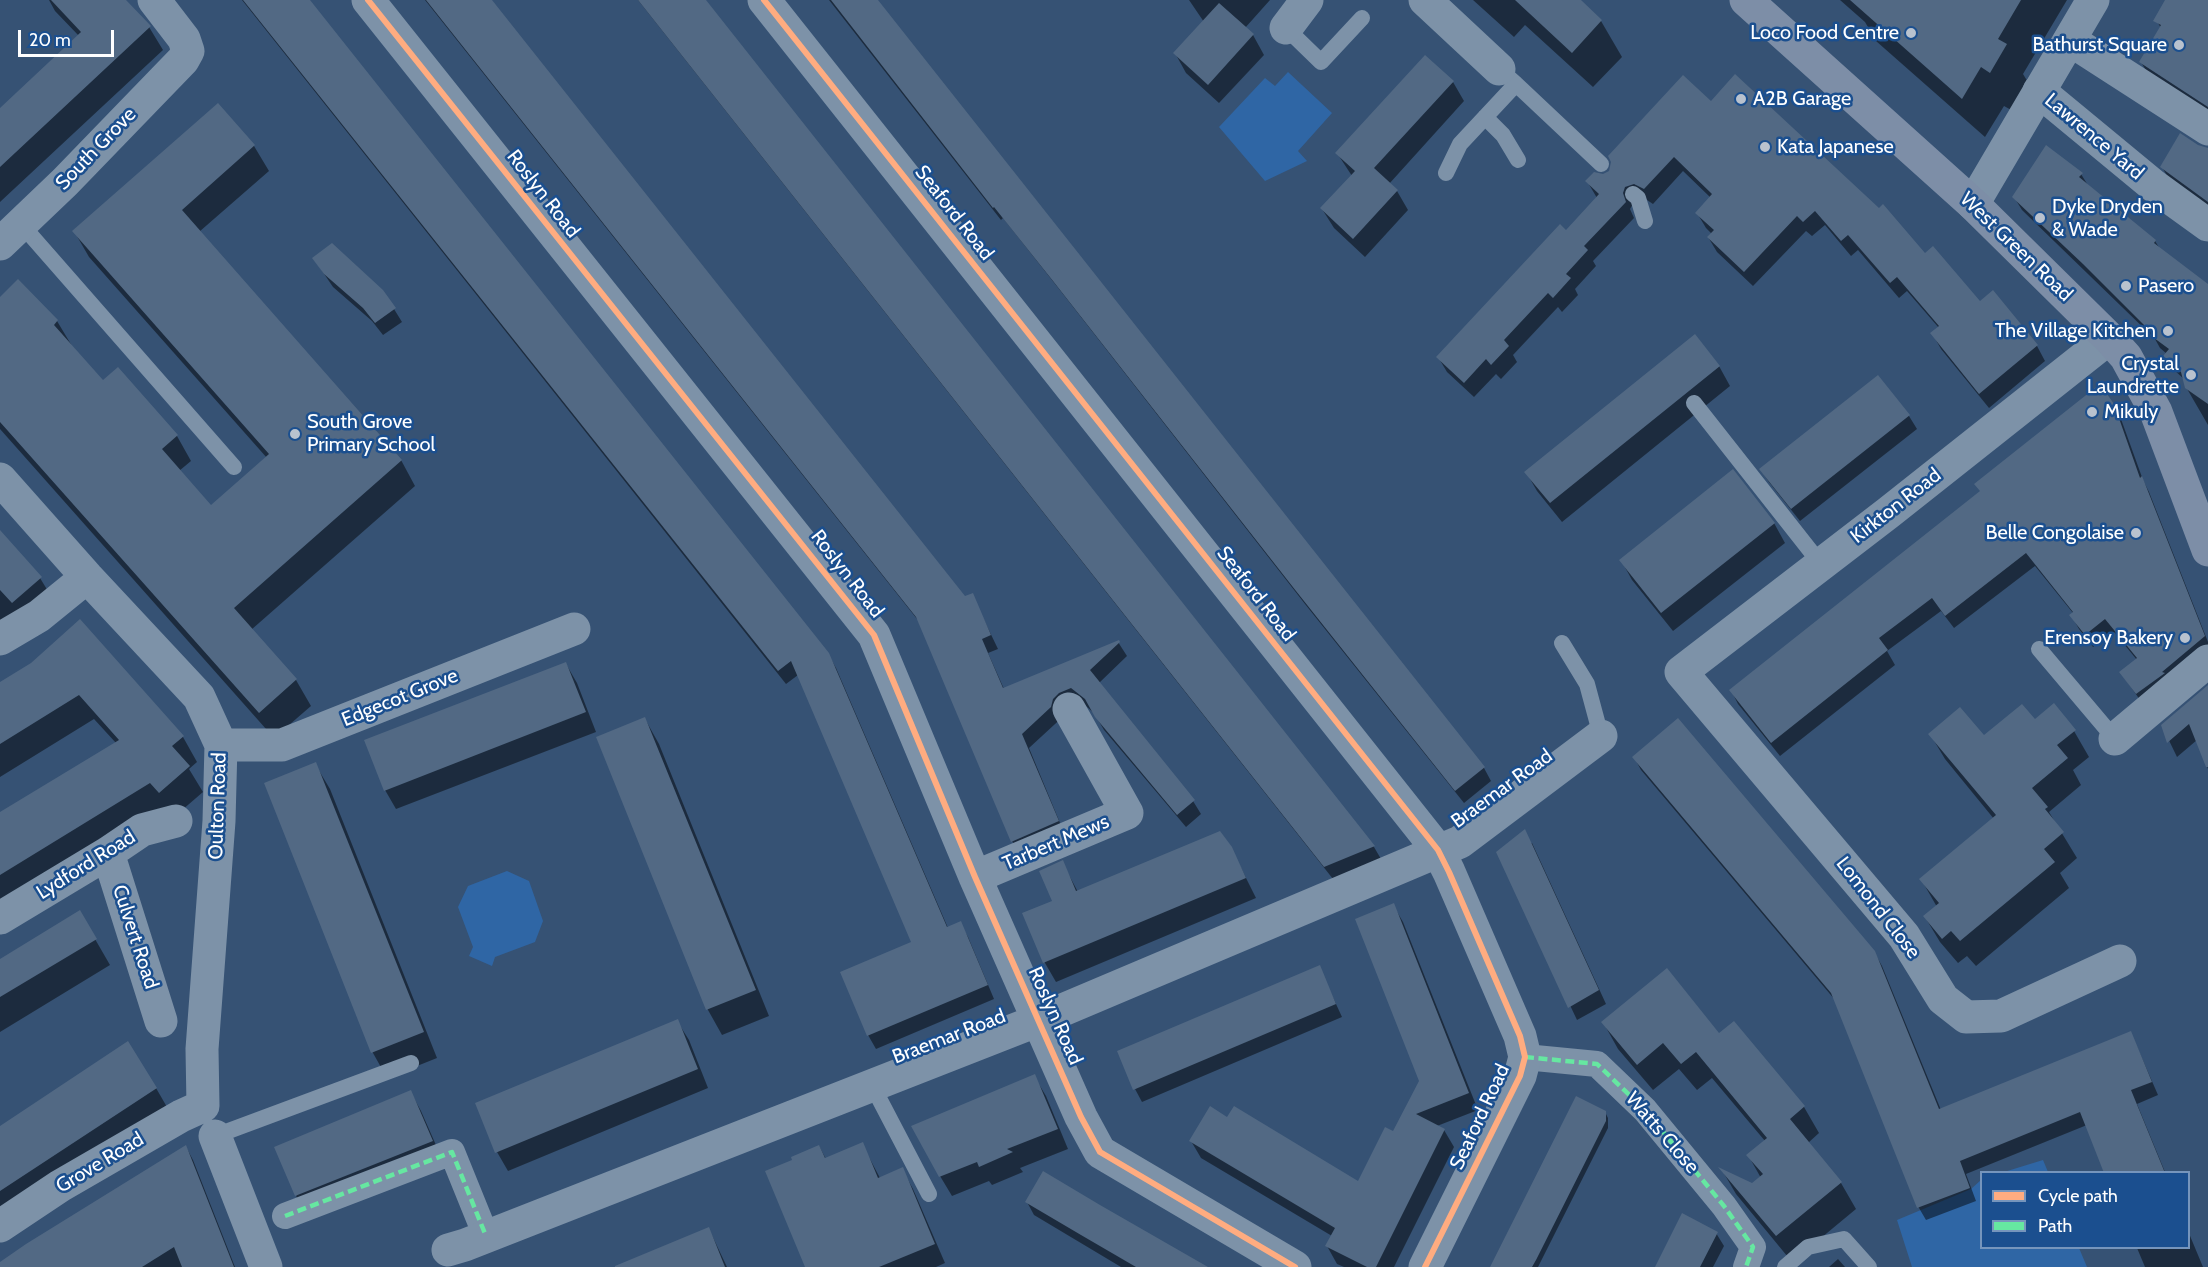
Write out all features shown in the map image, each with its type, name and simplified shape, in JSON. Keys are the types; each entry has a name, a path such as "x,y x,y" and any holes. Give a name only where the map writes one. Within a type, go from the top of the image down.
{"main road":[{"name":"West Green Road","path":"1749,1 1973,204 2126,357 2156,412 2208,550"}],"street":[{"name":"South Grove","path":"11,234 183,60 188,51 184,39 154,0"},
{"name":"Roslyn Road","path":"368,0 874,635 975,877 1081,1117 1100,1152 1295,1267"},
{"name":"Seaford Road","path":"764,0 1438,850 1520,1035 1525,1057 1520,1076 1425,1267"},
{"path":"1286,28 1308,0"},
{"path":"1425,0 1508,76"},
{"path":"1973,204 2093,0"},
{"path":"2070,40 2208,129"},
{"name":"Lawrence Yard","path":"2039,91 2154,186 2208,225"},
{"name":"Kirkton Road","path":"1681,672 1888,513 2109,338"},
{"name":"Oulton Road","path":"0,479 87,577 200,697 221,745 219,821 202,1049 203,1106"},
{"path":"0,639 39,616 87,577"},
{"name":"Edgecot Grove","path":"221,745 282,745 574,629"},
{"path":"2115,739 2208,661"},
{"name":"Lomond Close","path":"1681,672 1904,936 1943,999 1966,1017 2001,1016 2120,961"},
{"name":"Tarbert Mews","path":"975,877 1126,813 1069,709"},
{"name":"Braemar Road","path":"468,1250 872,1085 1039,1020 1460,842 1601,736"},
{"name":"Lydford Road","path":"0,918 142,830 176,821"},
{"name":"Culvert Road","path":"108,853 161,1021"},
{"name":"Watts Close","path":"1525,1057 1597,1064 1645,1110 1730,1214 1753,1246 1746,1267"},
{"name":"Grove Road","path":"0,1226 60,1186 181,1116 203,1106"},
{"path":"215,1136 266,1267"},
{"path":"285,1216 452,1152 468,1250"}],"lane":[{"path":"1286,28 1321,62 1362,18"},
{"path":"1446,173 1460,144 1485,117 1508,76 1601,164"},
{"path":"1485,117 1503,135 1518,160"},
{"path":"1633,194 1638,198 1645,220"},
{"path":"11,234 234,467"},
{"path":"1694,403 1820,563"},
{"path":"1562,643 1587,684 1601,736"},
{"path":"2039,649 2115,739"},
{"path":"215,1136 411,1063"},
{"path":"872,1085 929,1194"},
{"path":"1785,1267 1808,1247 1844,1239 1869,1267"}],"shaded area":[{"path":"1288,72 1332,113 1298,151 1307,161 1265,181 1219,127 1265,78 1275,86"},
{"path":"507,871 529,881 543,921 535,942 495,957 492,966 469,956 473,947 458,907 468,886"},
{"path":"2043,1160 2048,1171 2007,1171"},
{"path":"1980,1181 1980,1249 2079,1249 2087,1267 1912,1267 1897,1220 1971,1189"}],"building":[{"path":"51,0 126,0 151,26 0,167 0,108 81,32"},
{"path":"243,0 310,0 829,653 947,927 961,921 988,985 867,1036 840,972 911,942 791,661 778,671"},
{"path":"426,0 492,0 965,596 973,593 991,635 982,639 1003,688 1119,640 1120,642 1090,670 1195,800 1177,815 1095,717 1085,699 1071,688 1059,693 1053,699 1051,707 1022,734 1059,821 1011,842 916,617"},
{"path":"638,0 706,0 1375,846 1324,867"},
{"path":"831,0 878,0 1485,767 1455,791"},
{"path":"1515,0 1581,0 1602,20 1572,53"},
{"path":"1850,0 2021,0 1998,39 2007,44 1990,73 1981,67 1962,99"},
{"name":"Bathurst Square","path":"2165,0 2208,0 2208,107 2139,62 2161,25 2153,21"},
{"path":"1219,3 1254,34 1208,85 1173,53"},
{"path":"1425,55 1454,81 1374,168 1398,190 1353,239 1320,208 1355,171 1335,153"},
{"path":"1735,74 1879,208 1883,204 1925,253 1933,246 1980,301 1993,290 2038,345 1979,394 1930,333 1939,326 1897,277 1890,283 1848,235 1841,241 1815,211 1803,222 1797,216 1744,272 1707,237 1714,230 1695,213 1712,194 1674,157 1644,189 1634,184 1625,187 1623,193 1626,202 1584,246 1588,250 1566,274 1571,278 1553,298 1548,293 1504,340 1509,346 1491,365 1486,359 1464,383 1436,357 1560,224 1566,230 1599,194 1585,181 1594,172 1603,174 1609,171 1611,162 1608,156 1683,75 1711,101"},
{"path":"218,103 255,145 182,210 402,460 234,608 297,679 259,713 0,422 0,297 18,279 58,320 54,325 103,380 118,367 178,435 162,449 211,505 269,454 72,231"},
{"path":"2180,133 2198,145 2208,148 2208,202 2160,167"},
{"path":"2046,145 2083,173 2079,177 2156,240 2154,243 2208,284 2208,404 2185,388 2181,372 2163,356 2169,349 2150,335 2152,333 2083,264 2012,197"},
{"path":"332,243 383,290 396,308 375,323 363,308 324,274 312,258"},
{"path":"1695,334 1720,366 1550,503 1524,472"},
{"path":"1878,375 1910,415 1791,509 1759,469"},
{"path":"2100,384 2114,404 2140,478 2142,476 2205,636 2162,672 2165,673 2136,694 2119,672 2137,658 2105,619 2085,635 2069,615 2073,612 2026,553 1945,616 1932,598 1879,638 1888,650 1771,743 1729,690 1980,491 1974,484"},
{"path":"1733,469 1775,523 1661,613 1619,560"},
{"path":"0,530 42,577 12,603 0,590"},
{"path":"80,619 184,736 172,746 190,766 159,793 150,783 0,875 0,812 119,740 79,695 0,744 0,682 31,663"},
{"path":"566,662 586,712 384,791 364,740"},
{"path":"2208,685 2208,767 2206,767 2189,724 2167,743 2161,725"},
{"path":"2054,703 2076,730 2057,745 2068,758 2032,788 2048,807 2045,809 2064,832 2044,849 2055,862 1960,941 1951,931 1942,939 1923,916 1939,903 1919,879 1996,815 1928,734 1960,707 1984,735 2022,704 2035,719"},
{"path":"645,717 756,990 706,1010 596,737"},
{"path":"1678,718 1875,951 1939,1109 2131,1031 2152,1082 2131,1090 2164,1171 2103,1171 2080,1112 1960,1161 1970,1188 1917,1208 1831,993 1632,757"},
{"path":"316,762 424,1032 371,1053 264,783"},
{"path":"1525,829 1599,990 1568,1008 1496,852"},
{"path":"1220,831 1232,847 1246,878 1043,963 1022,913 1052,901 1039,871 1063,860 1076,891"},
{"path":"1394,903 1469,1093 1416,1114 1445,1129 1376,1267 1367,1267 1325,1246 1335,1228 1189,1141 1210,1106 1227,1117 1234,1106 1358,1181 1385,1127 1393,1131 1419,1081 1355,919"},
{"path":"80,910 97,939 0,997 0,959"},
{"path":"1320,965 1336,1004 1133,1090 1117,1051"},
{"path":"1667,968 1719,1033 1734,1021 1805,1106 1790,1119 1842,1182 1776,1236 1718,1167 1752,1183 1763,1174 1746,1155 1767,1138 1696,1052 1681,1064 1663,1043 1637,1065 1601,1022"},
{"path":"678,1019 698,1069 495,1153 475,1103"},
{"path":"128,1041 157,1088 0,1191 0,1126"},
{"path":"1035,1074 1058,1129 1007,1149 1013,1152 979,1167 977,1162 939,1177 911,1126"},
{"path":"411,1090 433,1141 295,1196 274,1147"},
{"path":"1576,1096 1606,1111 1606,1121 1532,1267 1490,1267"},
{"path":"863,1142 878,1178 903,1167 935,1244 879,1267 805,1267 765,1171 792,1160 791,1157 819,1145 825,1158"},
{"path":"186,1145 234,1267 182,1267 174,1247 142,1267 0,1267 0,1262 26,1244"},
{"path":"1043,1171 1208,1267 1136,1267 1081,1235 1025,1202"},
{"path":"1682,1213 1718,1232 1700,1267 1655,1267"},
{"path":"709,1227 725,1267 615,1267 615,1266"}],"marked path":[{"path":"1525,1057 1597,1064 1645,1110 1724,1206 1753,1247 1746,1267"},
{"path":"285,1216 452,1152 486,1236"}],"cycle path":[{"path":"368,0 874,635 975,877 1081,1117 1100,1152 1295,1267"},
{"path":"764,0 1438,850 1520,1036 1525,1057 1520,1076 1425,1267"}],"place":[{"name":"Loco Food Centre","path":"1911,33"},
{"name":"Bathurst Square","path":"2179,45"},
{"name":"A2B Garage","path":"1741,99"},
{"name":"Kata Japanese","path":"1765,147"},
{"name":"Dyke Dryden & Wade","path":"2040,218"},
{"name":"Pasero","path":"2126,286"},
{"name":"The Village Kitchen","path":"2168,331"},
{"name":"Crystal Laundrette","path":"2191,375"},
{"name":"Mikuly","path":"2092,412"},
{"name":"South Grove Primary School","path":"295,434"},
{"name":"Belle Congolaise","path":"2136,533"},
{"name":"Erensoy Bakery","path":"2185,638"}]}
